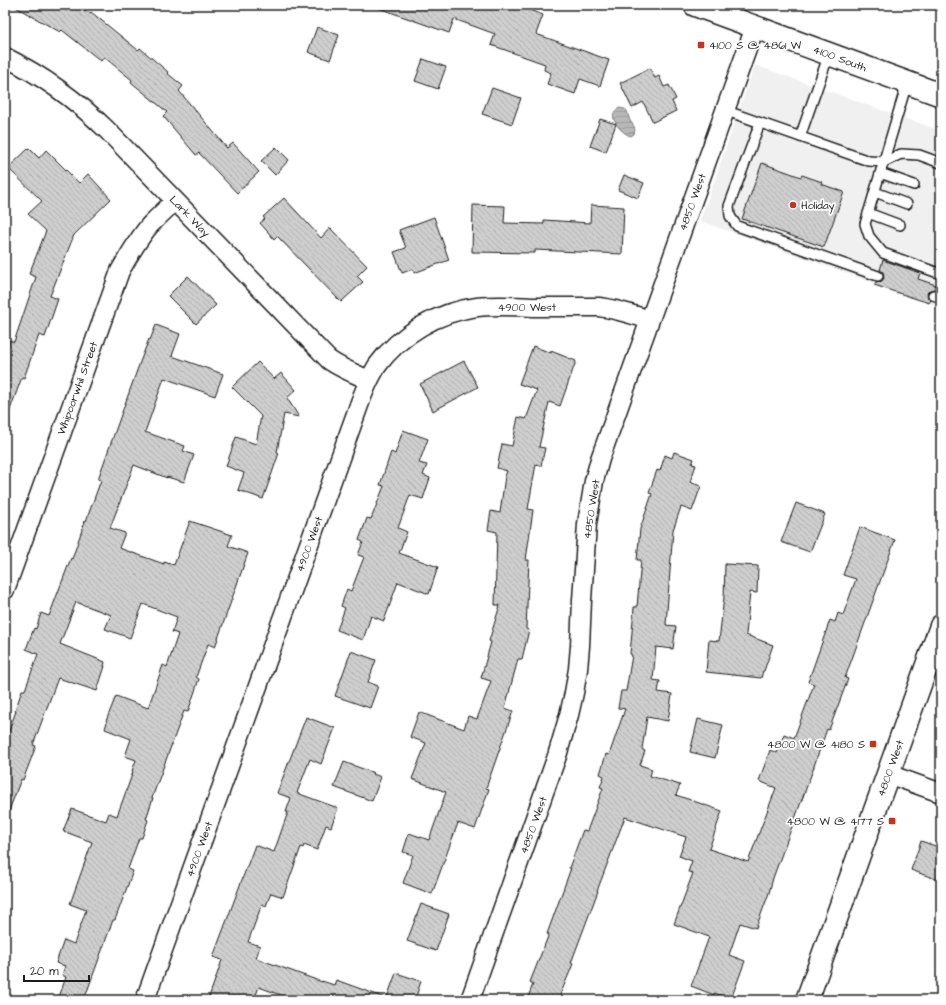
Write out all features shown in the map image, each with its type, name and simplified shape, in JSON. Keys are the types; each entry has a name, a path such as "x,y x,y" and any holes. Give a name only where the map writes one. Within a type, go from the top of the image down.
{"main road":[{"name":"4100 South","path":"695,5 941,95"},
{"name":"4800 West","path":"807,1000 941,626"}],"street":[{"name":"4850 West","path":"470,1000 564,736 578,669 587,524 594,481 607,438 755,27"},
{"name":"Lark Way","path":"5,58 22,66 68,95 89,112 329,360 349,372 369,380"},
{"name":"Whipoorwhil Street","path":"5,590 120,271 129,254 150,225 175,201"},
{"name":"4900 West","path":"145,1000 358,408 369,380 377,367 386,355 423,325 440,317 476,307 599,307 621,311 650,320"},
{"path":"888,774 941,793"}],"lane":[{"path":"800,137 829,54"},
{"path":"907,83 865,224 869,236 883,253 941,274"},
{"path":"724,110 869,161 884,162 901,154 907,154 919,155 941,163"},
{"path":"760,123 729,206 730,216 737,226 878,276"},
{"path":"880,173 914,185"},
{"path":"874,192 907,204"},
{"path":"868,213 900,225"}],"shaded area":[{"path":"755,65 941,131 941,307 700,221"},
{"path":"620,108 627,111 634,127 634,134 631,136 619,128 614,119 615,111"}],"building":[{"path":"12,5 75,5 90,13 91,12 138,50 140,48 183,86 179,91 227,148 233,143 259,172 237,193 199,153 196,155 163,116 167,112 131,82 132,80 104,57 101,61 62,30 60,32"},
{"path":"377,5 516,5 543,15 536,34 609,60 600,86 580,79 575,94 547,84 551,73 544,70 545,64 491,45 495,34 454,19 449,33 376,7"},
{"path":"317,27 339,35 330,60 308,52"},
{"path":"423,59 446,67 438,89 415,81"},
{"path":"650,68 655,78 659,76 664,87 669,85 676,99 672,101 676,111 653,122 643,102 632,108 620,83"},
{"path":"492,88 521,98 512,124 482,114"},
{"path":"600,119 616,124 606,152 590,146"},
{"path":"276,147 289,160 275,175 261,161"},
{"path":"29,148 39,158 46,150 79,183 88,174 111,199 74,235 50,296 58,299 45,337 39,335 24,378 22,377 7,418 5,417 5,353 10,340 14,342 36,277 29,274 46,231 28,214 42,201 8,168"},
{"name":"Holiday","path":"762,163 801,177 802,175 822,182 821,184 844,192 824,247 742,219"},
{"path":"624,175 644,183 638,198 618,190"},
{"path":"284,198 321,238 330,228 367,266 357,276 363,282 341,302 277,236 274,239 260,223 265,219 263,217"},
{"path":"473,205 505,206 504,223 544,224 544,220 590,223 591,205 624,207 622,254 535,250 535,253 472,252"},
{"path":"434,217 449,260 414,273 413,269 402,273 394,252 406,248 399,230"},
{"path":"883,260 920,273 918,279 936,285 934,289 927,293 928,298 931,300 929,303 874,285 876,282 882,281 884,278 883,272 880,270"},
{"path":"188,276 216,305 196,324 168,296"},
{"path":"156,325 180,334 172,356 223,374 215,396 164,378 145,432 185,446 183,451 194,455 184,482 167,478 134,465 110,528 125,533 119,548 164,564 164,562 174,565 190,521 232,535 228,546 248,553 215,647 208,644 196,677 199,679 188,712 184,711 152,798 146,819 148,820 142,838 139,838 128,869 133,871 115,920 113,920 84,1000 58,1000 66,977 62,975 65,966 56,963 64,940 74,944 86,910 70,904 92,842 63,831 72,809 106,821 109,813 117,816 136,760 125,756 131,739 105,729 106,721 116,696 148,708 163,665 167,667 178,634 172,632 177,617 143,604 130,638 105,629 111,615 76,602 60,644 105,662 97,691 58,678 33,745 36,746 23,780 21,779 7,816 5,816 5,742 22,690 25,690 38,654 26,649 34,628 36,629 41,613 49,616 71,558 72,559 101,480 98,479 140,362"},
{"path":"533,346 551,353 551,351 576,361 560,406 549,402 539,447 545,448 541,466 536,464 528,509 533,510 526,560 529,560 526,629 529,630 522,659 518,659 505,708 513,711 486,788 489,789 475,829 458,823 432,894 403,883 413,855 403,852 409,833 429,840 446,792 412,779 426,743 410,737 419,712 464,729 468,716 477,719 491,681 481,678 491,642 489,641 500,605 495,605 497,532 488,530 491,511 500,513 507,471 497,468 502,444 512,446 518,417 526,419 537,390 519,384"},
{"path":"464,361 478,387 433,411 420,384"},
{"path":"258,362 274,379 281,373 296,390 287,398 299,417 284,414 277,452 279,453 263,499 238,490 244,473 226,466 236,437 256,444 261,416 232,387"},
{"path":"403,430 428,439 419,463 427,465 423,475 430,478 423,499 410,495 398,528 407,532 399,553 438,567 429,594 398,582 384,621 371,616 363,640 337,630 345,608 341,606 347,589 351,591 364,557 358,555 363,542 359,540 367,518 371,519 384,486 380,485 391,452 395,454"},
{"path":"674,452 694,459 692,464 696,465 690,482 701,486 692,511 681,507 673,530 666,625 676,626 673,649 656,647 653,680 660,681 658,692 672,694 668,721 647,717 642,749 645,751 640,765 652,769 650,776 680,785 676,795 722,811 709,849 748,862 776,788 759,781 770,750 777,753 784,734 794,738 814,684 808,682 830,620 835,622 838,613 843,615 856,579 843,575 860,527 895,540 845,678 848,679 829,730 827,729 756,928 740,923 729,955 745,961 731,999 714,993 714,995 691,986 709,937 674,924 693,873 688,872 692,861 679,856 686,837 625,817 571,963 573,964 558,1000 527,1000 533,984 530,982 549,934 547,934 571,868 569,868 583,830 587,831 603,788 600,787 604,776 600,774 606,754 609,755 625,709 618,708 621,691 626,691 632,655 630,654 634,607 637,607 641,560 637,560 640,529 652,494 649,493 657,470 660,471 665,455 672,458"},
{"path":"796,503 825,514 810,552 781,542"},
{"path":"725,564 758,566 757,593 750,592 746,635 773,645 761,678 706,672 709,640 719,641 724,597"},
{"path":"351,651 376,660 368,682 378,686 370,708 335,696"},
{"path":"306,717 335,728 321,764 310,759 297,793 338,808 331,827 326,825 317,850 304,845 303,848 301,847 283,897 271,893 266,906 262,904 248,942 260,946 256,958 322,982 334,985 336,980 386,998 385,1000 294,1000 259,987 254,1000 208,1000 222,960 213,957 255,845 274,852 288,812 286,812 291,798 277,793"},
{"path":"698,719 723,725 715,758 690,752"},
{"path":"344,762 381,777 372,801 334,787"},
{"path":"921,841 941,848 941,881 911,870"},
{"path":"421,904 449,914 436,951 407,941"},
{"path":"396,973 421,981 415,1000 386,1000"}],"place":[{"name":"4100 S @ 4861 W","path":"701,45"},
{"name":"Holiday","path":"793,205"},
{"name":"4800 W @ 4180 S","path":"873,744"},
{"name":"4800 W @ 4177 S","path":"892,821"}]}
